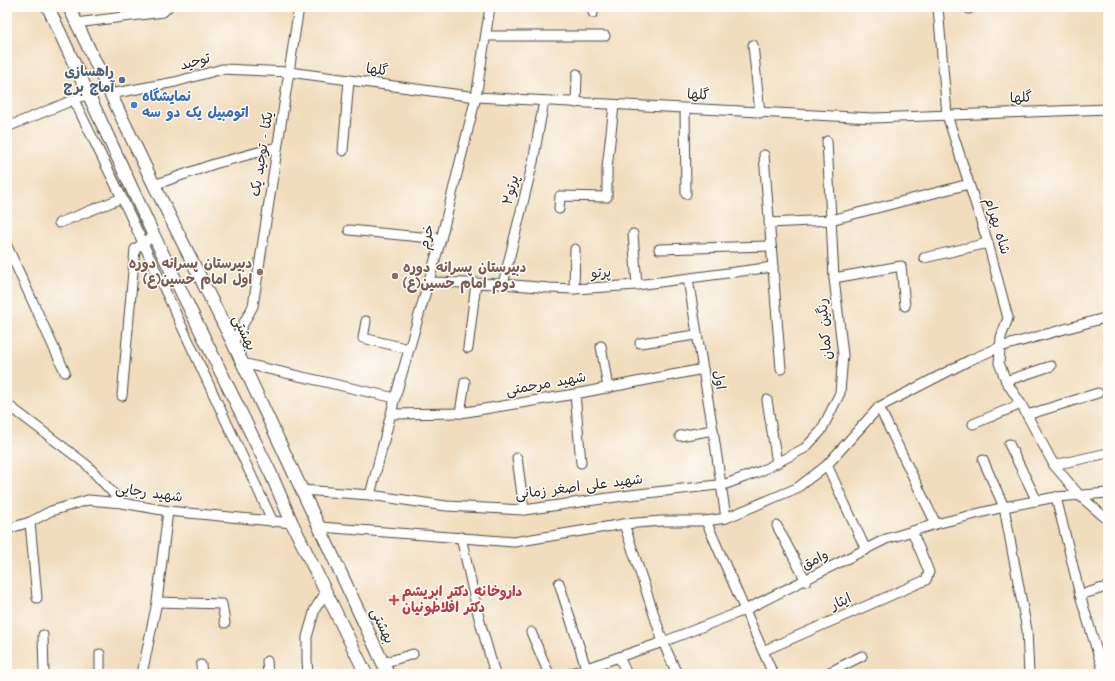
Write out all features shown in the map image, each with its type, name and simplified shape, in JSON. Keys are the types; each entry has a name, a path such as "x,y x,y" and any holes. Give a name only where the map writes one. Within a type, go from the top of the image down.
{"main road":[{"path":"48,7 154,236 271,474 292,523 366,674"},
{"name":"بهشتی","path":"68,7 154,185 233,343 386,668"}],"street":[{"path":"76,23 163,12 168,7"},
{"name":"یکتا - توحید یک","path":"233,343 253,306 299,7"},
{"name":"خرم","path":"370,494 395,398 442,239 476,98 490,7"},
{"name":"شاه بهرام","path":"938,7 947,115 988,243 1008,318 1001,337 999,363 1006,381 1021,404 1054,465 1080,496 1108,520"},
{"path":"486,36 605,36"},
{"path":"754,45 760,113"},
{"name":"توحید","path":"110,94 175,82 222,69 289,72"},
{"name":"گلها","path":"289,72 476,98 760,113 873,118 1108,109"},
{"path":"576,103 577,74"},
{"path":"343,151 349,80"},
{"path":"7,127 88,94"},
{"path":"74,100 122,198 273,522"},
{"name":"پرتو۲","path":"503,284 533,162 544,102"},
{"path":"559,209 560,196 607,197 607,168 614,106"},
{"path":"685,109 686,194"},
{"name":"رنگین کمان","path":"821,431 840,392 843,355 834,278 827,141"},
{"path":"154,185 214,164 277,147"},
{"path":"764,155 782,369"},
{"path":"769,223 831,220 969,184"},
{"path":"59,223 122,198"},
{"path":"348,230 442,239"},
{"path":"634,234 637,285"},
{"path":"122,396 135,249 154,236"},
{"path":"924,258 988,243"},
{"path":"7,246 10,259 65,372"},
{"path":"658,249 771,246"},
{"path":"574,288 575,249"},
{"path":"834,278 901,266 905,306"},
{"name":"پرتو","path":"429,282 574,288 637,285 773,267"},
{"name":"اول","path":"688,279 726,518"},
{"path":"468,348 476,283"},
{"path":"320,527 514,542 624,524 662,520 706,521 726,518 797,488 827,464 879,407 970,360 1000,347 1108,317"},
{"path":"366,322 363,338 410,349"},
{"path":"640,343 696,335"},
{"path":"601,346 608,388"},
{"path":"242,363 395,398"},
{"path":"1006,381 1051,366"},
{"name":"شهید مرحمتی","path":"392,414 460,413 575,394 703,369"},
{"path":"460,413 465,382"},
{"path":"1027,415 1098,393"},
{"path":"575,394 581,463"},
{"path":"767,400 777,463"},
{"path":"7,404 87,465 122,503"},
{"path":"973,424 1021,404"},
{"path":"879,407 936,524"},
{"path":"680,436 713,430"},
{"name":"شهید علی اصغر زمانی","path":"302,490 370,494 446,506 524,510 630,495 721,485 761,472 805,448 821,431"},
{"path":"1009,444 1037,501"},
{"path":"1054,465 1108,453"},
{"path":"517,458 524,510"},
{"path":"983,460 1004,507 1027,630 1029,674"},
{"path":"827,464 866,550"},
{"name":"وامق","path":"569,674 663,642 745,610 806,581 886,539 936,524 1004,507 1056,497 1108,493"},
{"path":"1056,497 1080,595 1104,674"},
{"name":"شهید رجایی","path":"7,529 30,522 51,511 88,500 122,503 168,511 292,523"},
{"path":"142,674 157,602 168,511"},
{"path":"706,521 773,674"},
{"path":"30,522 37,598"},
{"path":"624,524 663,642 677,674"},
{"path":"777,526 806,581"},
{"name":"ایثار","path":"763,651 926,580 929,572 912,531"},
{"path":"461,537 479,618 495,674"},
{"path":"559,582 586,668"},
{"path":"1080,595 1103,588"},
{"path":"308,674 307,637 315,609 326,592"},
{"path":"157,602 222,604 225,623"},
{"path":"531,632 549,674"},
{"path":"43,635 44,674"},
{"path":"1099,655 1108,651"},
{"path":"100,654 100,674"},
{"path":"386,668 413,654"},
{"path":"826,674 844,670 862,656"},
{"path":"619,657 627,674"},
{"path":"267,661 268,674"}],"place":[{"name":"راهسازی آماج برج","path":"122,80"},
{"name":"نمایشگاه اتومبیل یک دو سه","path":"134,105"},
{"name":"دبیرستان پسرانه دوره اول امام حسین(ع)","path":"260,272"},
{"name":"دبیرستان پسرانه دوره دوم امام حسین(ع)","path":"395,276"},
{"name":"داروخانه دکتر ابریشم دکتر افلاطونیان","path":"394,600"}]}
